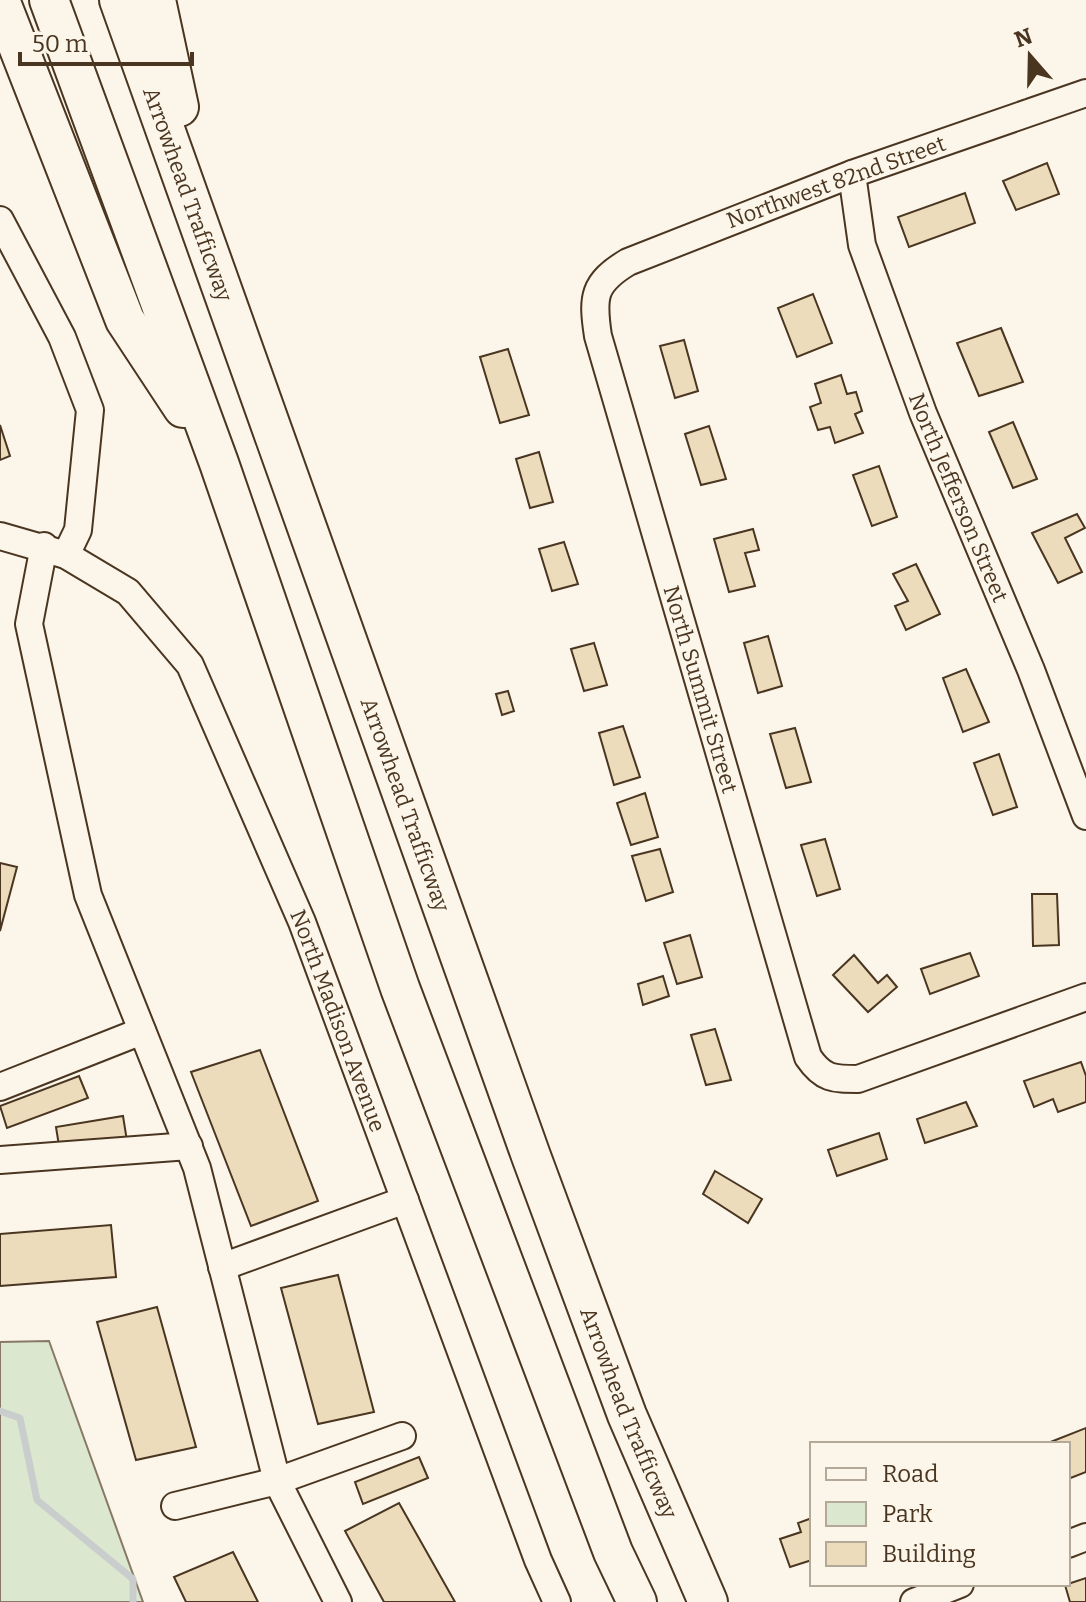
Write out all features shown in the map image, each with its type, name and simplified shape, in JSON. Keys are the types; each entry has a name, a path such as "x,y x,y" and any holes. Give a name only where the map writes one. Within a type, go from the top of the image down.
{"highway":[{"path":"0,0 125,320 219,463"},
{"path":"49,0 219,463 400,988 613,1552 637,1602"},
{"name":"Arrowhead Trafficway","path":"119,0 531,1156 627,1415 708,1602"},
{"path":"156,0 210,251"}],"street":[{"name":"Northwest 82nd Street","path":"597,289 607,275 628,262 852,174 1086,93"},
{"name":"North Jefferson Street","path":"852,174 862,245 923,413 1031,670 1086,816"},
{"path":"0,220 62,337 90,410 78,530 55,551 29,624 88,895 189,1146 277,1481 338,1602"},
{"name":"North Summit Street","path":"597,289 594,309 598,336 808,1057 829,1079 858,1079 1086,997"},
{"name":"North Madison Avenue","path":"0,536 55,551 128,592 190,665 302,922 538,1560 557,1602"},
{"path":"0,1087 142,1031"},
{"path":"0,1160 189,1146"},
{"path":"222,1267 405,1200"},
{"path":"175,1506 277,1481 402,1436"},
{"path":"914,1602 955,1586"}],"green space":[{"path":"49,1341 143,1602 0,1602 0,1342"}],"building":[{"path":"1047,163 1059,194 1016,210 1003,181"},
{"path":"965,193 975,223 909,247 898,217"},
{"path":"813,294 832,343 797,357 778,308"},
{"path":"1001,328 1023,382 979,396 957,343"},
{"path":"684,340 698,391 675,398 660,346"},
{"path":"508,349 529,415 500,423 480,357"},
{"path":"841,375 847,394 856,392 862,411 855,414 863,433 835,443 830,427 818,430 810,407 821,403 815,384"},
{"path":"1013,422 1037,479 1013,488 989,432"},
{"path":"0,425 10,456 0,460"},
{"path":"709,426 726,479 701,485 685,434"},
{"path":"539,452 553,502 530,508 516,459"},
{"path":"879,466 897,517 872,526 853,475"},
{"path":"1077,514 1085,528 1065,538 1082,572 1058,583 1032,533"},
{"path":"753,529 759,550 745,553 755,586 729,592 714,539"},
{"path":"564,542 578,584 552,591 539,549"},
{"path":"916,564 940,614 906,630 895,606 908,601 893,574"},
{"path":"768,636 782,686 758,693 744,643"},
{"path":"594,643 607,685 584,691 571,649"},
{"path":"966,669 989,722 963,732 943,678"},
{"path":"508,691 514,711 502,715 496,694"},
{"path":"623,726 640,777 614,785 599,733"},
{"path":"795,728 811,782 786,788 770,734"},
{"path":"999,754 1017,807 993,815 974,763"},
{"path":"645,793 658,837 631,845 617,803"},
{"path":"825,839 840,889 817,896 801,845"},
{"path":"660,849 673,892 646,901 632,856"},
{"path":"0,863 17,867 0,931"},
{"path":"1032,894 1057,894 1059,945 1033,946"},
{"path":"690,935 702,977 677,984 664,943"},
{"path":"970,953 979,976 930,994 921,969"},
{"path":"854,955 878,983 887,975 897,987 868,1012 833,975"},
{"path":"663,976 669,996 643,1005 638,984"},
{"path":"715,1029 731,1080 706,1085 691,1035"},
{"path":"260,1050 318,1201 251,1226 191,1072"},
{"path":"1081,1062 1086,1076 1086,1102 1058,1112 1053,1099 1034,1107 1024,1081"},
{"path":"79,1076 88,1098 7,1128 0,1106"},
{"path":"966,1102 977,1126 925,1143 917,1119"},
{"path":"123,1116 127,1141 60,1152 56,1127"},
{"path":"879,1133 887,1159 837,1176 828,1150"},
{"path":"715,1171 762,1199 748,1223 703,1194"},
{"path":"111,1225 116,1277 0,1286 0,1234"},
{"path":"338,1275 374,1412 318,1424 281,1288"},
{"path":"157,1307 196,1447 136,1460 97,1322"},
{"path":"1086,1428 1086,1472 1070,1478 1070,1442 1051,1442"},
{"path":"419,1457 428,1478 363,1504 355,1482"},
{"path":"399,1503 455,1602 384,1602 345,1531"},
{"path":"810,1519 810,1561 790,1567 780,1539 801,1532 798,1523"},
{"path":"233,1552 258,1602 186,1602 174,1577"},
{"path":"1086,1578 1086,1602 1070,1602 1065,1586"}],"waterway":[{"path":"0,1411 20,1418 37,1500 133,1579 133,1602"}]}
